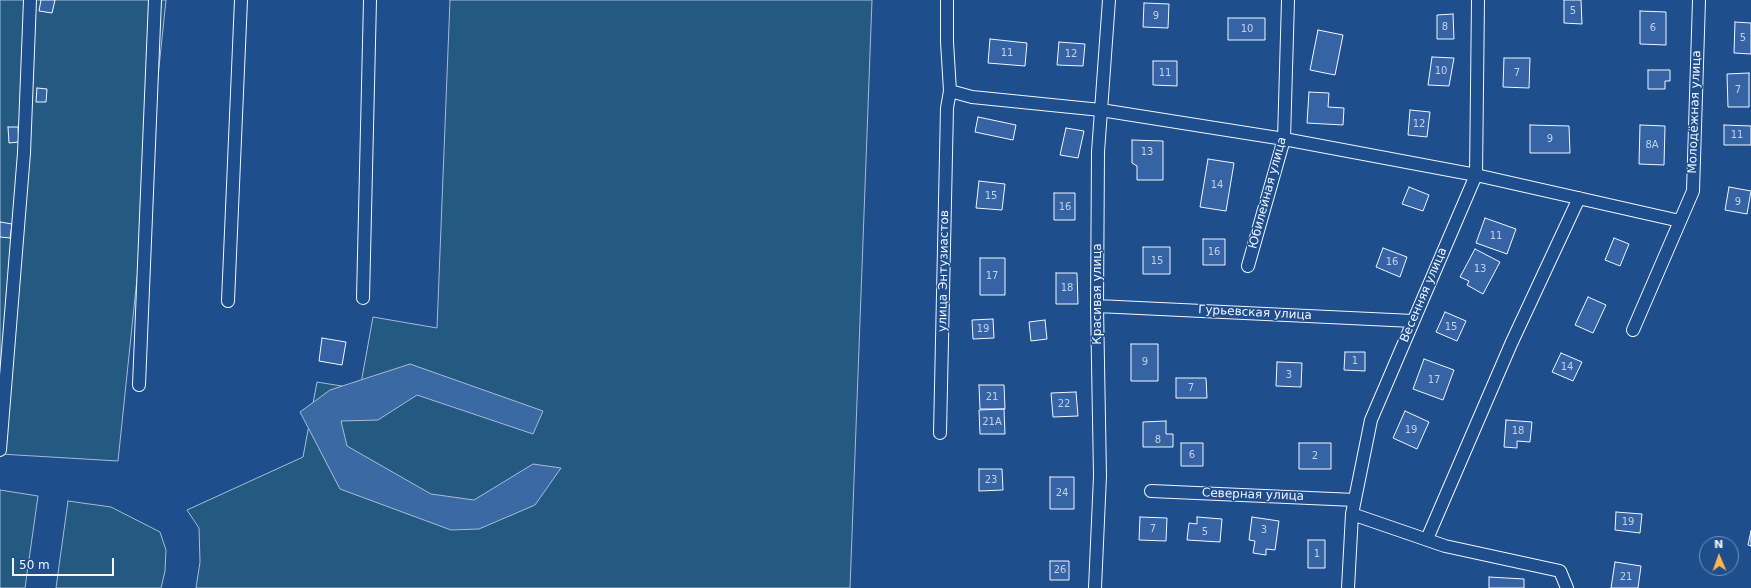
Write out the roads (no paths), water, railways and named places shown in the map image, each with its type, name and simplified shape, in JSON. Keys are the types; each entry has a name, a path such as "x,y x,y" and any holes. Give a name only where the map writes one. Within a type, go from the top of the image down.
{"street":[{"path":"0,450 24,153 30,0"},
{"path":"139,385 155,0"},
{"path":"228,301 241,0"},
{"path":"363,298 370,0"},
{"path":"947,0 947,42 950,91 972,97 1101,110 1284,139 1476,175 1680,220"},
{"name":"Красивая улица","path":"1095,588 1100,476 1097,306 1098,152 1109,0"},
{"name":"Юбилейная улица","path":"1248,266 1284,139 1288,0"},
{"name":"Весенняя улица","path":"1348,588 1352,514 1371,420 1476,175 1478,0"},
{"name":"Молодёжная улица","path":"1633,330 1693,191 1699,0"},
{"name":"улица Энтузиастов","path":"940,433 947,108 950,91"},
{"path":"1427,539 1511,344 1579,198"},
{"name":"Гурьевская улица","path":"1097,306 1413,321"},
{"name":"Северная улица","path":"1151,491 1355,500"},
{"path":"1352,514 1445,546 1560,571 1567,587"}]}
